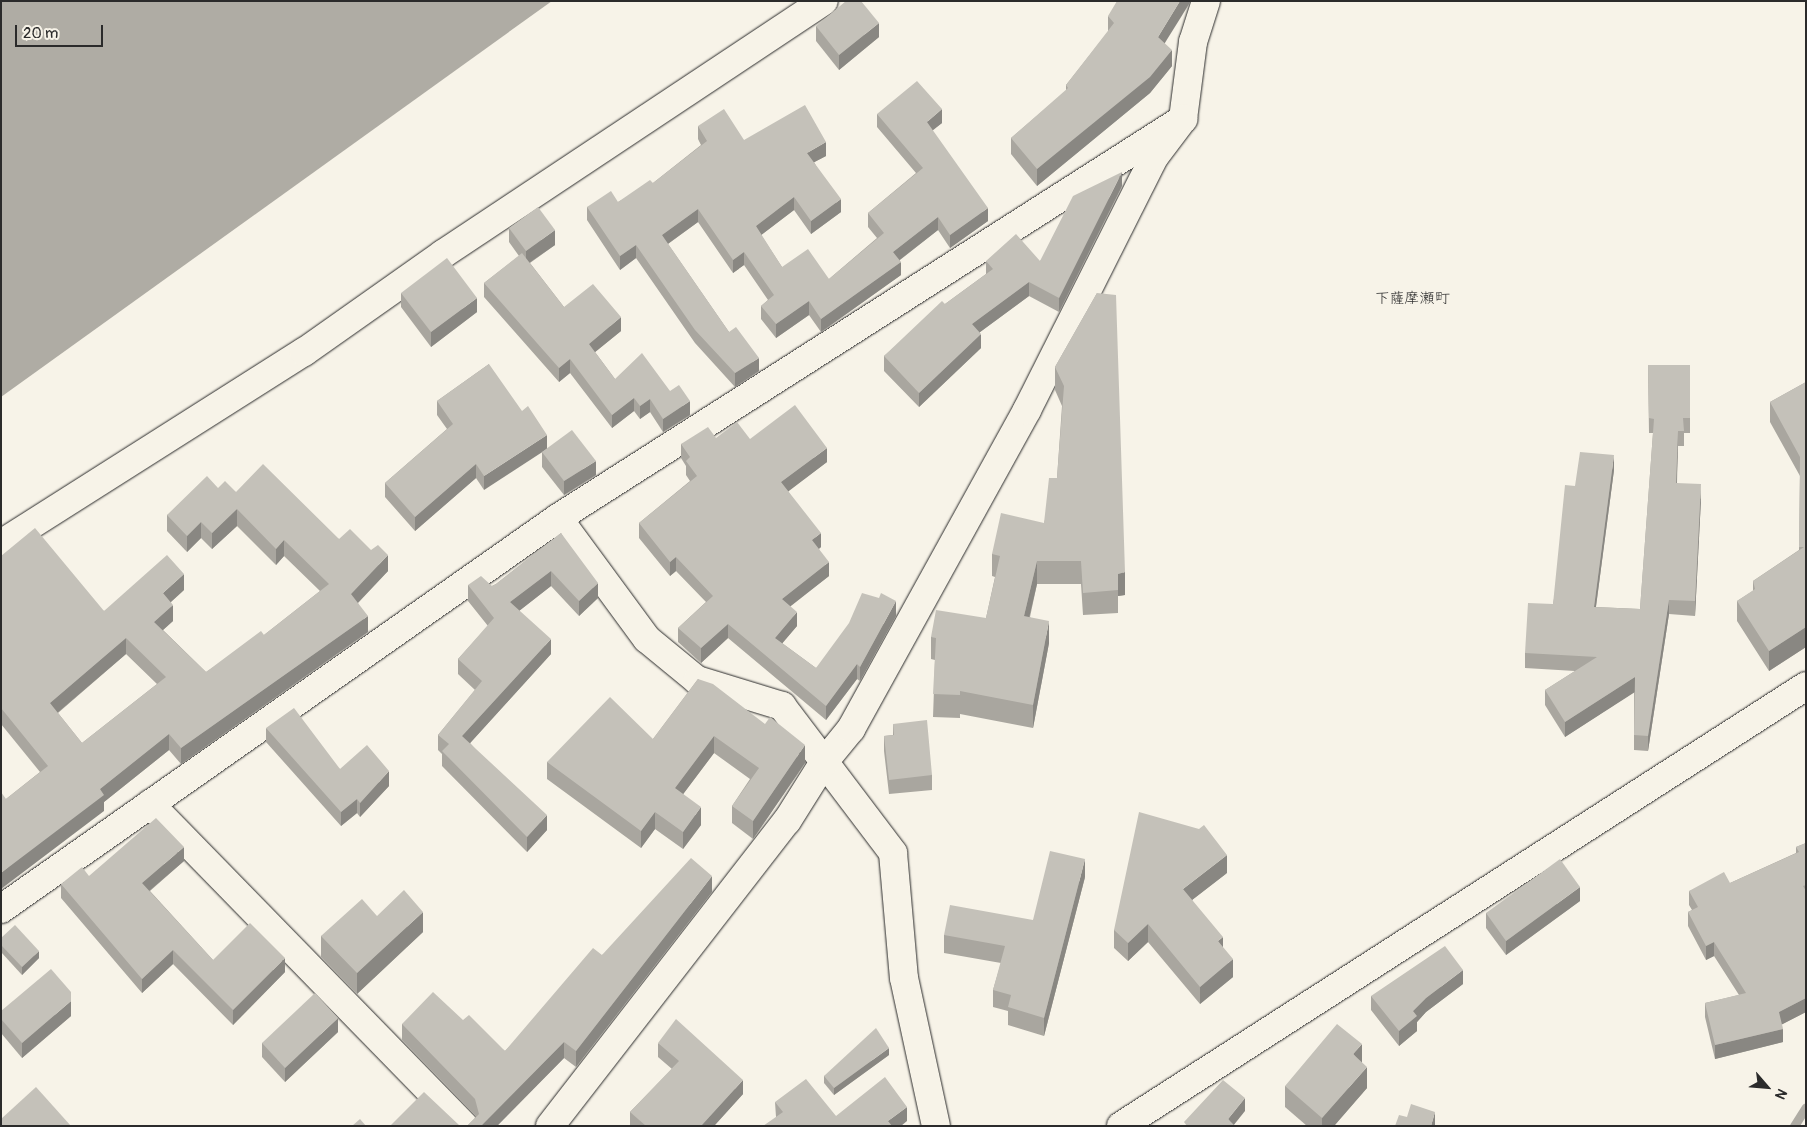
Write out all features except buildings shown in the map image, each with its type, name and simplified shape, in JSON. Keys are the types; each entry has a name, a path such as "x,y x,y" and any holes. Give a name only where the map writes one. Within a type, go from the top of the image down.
{"street":[{"path":"1,544 304,352 443,254 824,1"},
{"path":"550,1126 787,821 824,762 851,730 1027,410 1155,156 1183,119 1193,42 1206,1"},
{"path":"1,909 558,518 1183,119"},
{"path":"558,518 646,639 697,680 782,706 893,854 904,978 936,1126"},
{"path":"1121,1126 1806,686"},
{"path":"150,804 464,1126"}],"shaded area":[{"path":"1,1 552,1 1,397"}],"waterway":[{"path":"1794,1126 1806,1107"}],"district":[{"name":"下薩摩瀬町","path":"1412,299"}]}
